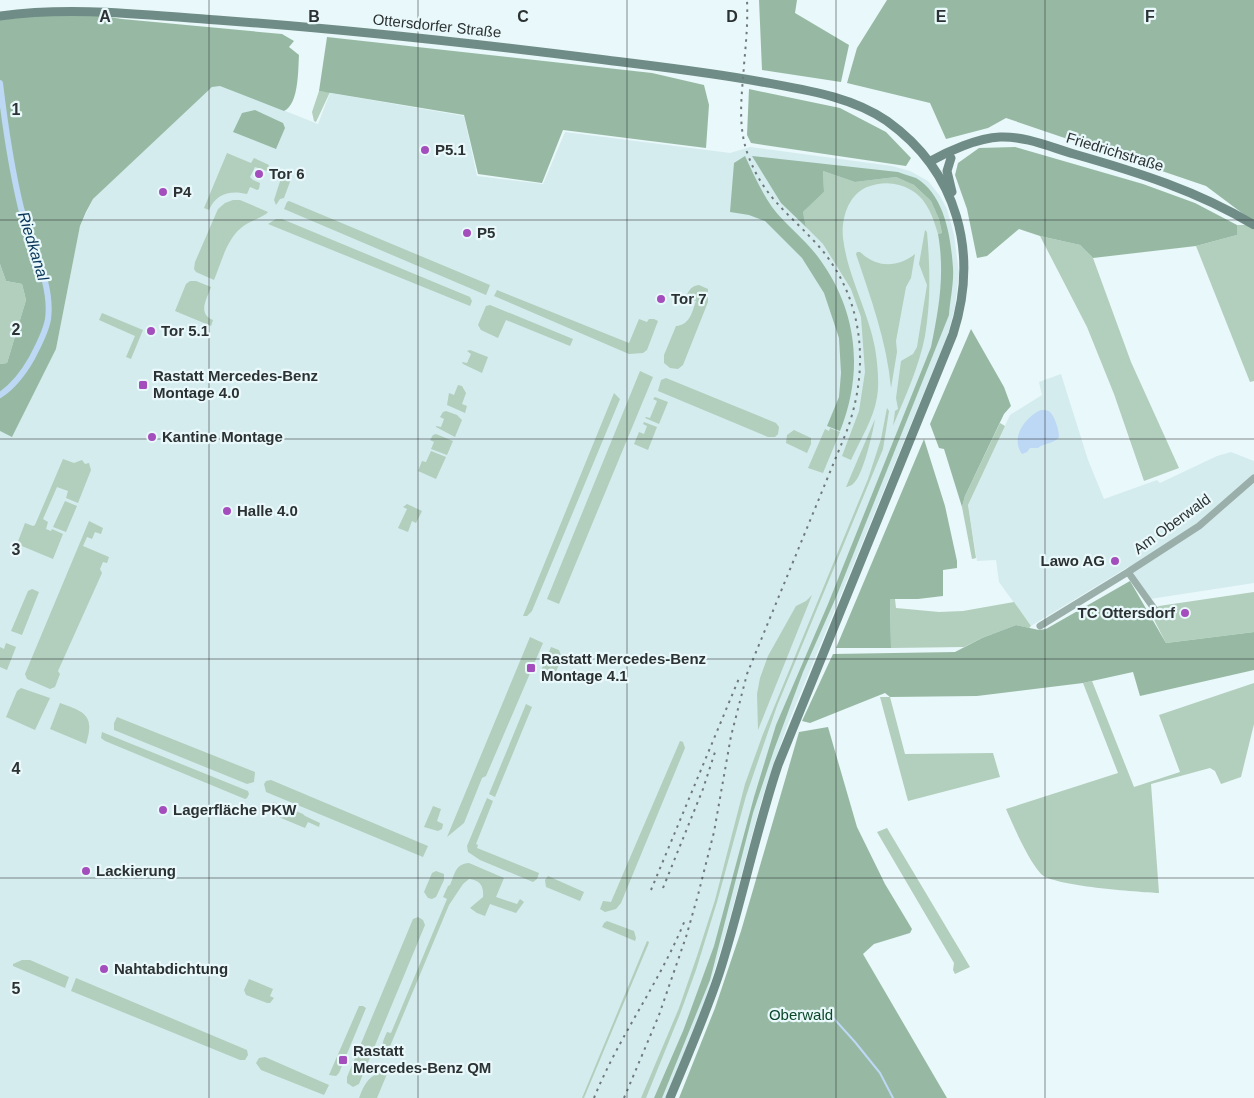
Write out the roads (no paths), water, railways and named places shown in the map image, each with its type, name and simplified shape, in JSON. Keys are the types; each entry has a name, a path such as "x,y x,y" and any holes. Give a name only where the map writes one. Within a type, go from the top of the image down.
{"street":[{"name":"Ottersdorfer Straße","path":"0,16 50,11 93,10 466,42 743,79 815,91 847,100 867,109 901,132 931,165 943,184 958,221"},
{"name":"Friedrichstraße","path":"931,165 961,148 980,140 1015,138 1033,141 1125,169 1190,192 1216,204 1254,226"},
{"name":"Friedrichstraße","path":"931,165 950,158 961,148"},
{"path":"670,1098 719,974 732,932 757,832 781,757 953,334 963,296 965,274 958,221 958,206 947,176 950,158"},
{"name":"Am Oberwald","path":"1040,626 1199,526 1254,478"},
{"name":"Am Oberwald","path":"1128,572 1158,614"}],"water":[{"path":"1041,410 1052,414 1059,437 1055,441 1038,448 1030,448 1022,454 1018,441 1021,429 1035,413"}],"waterway":[{"name":"Riedkanal","path":"0,83 17,193 44,277 49,306 46,329 32,358 18,378 0,395"},
{"path":"828,1012 880,1073 893,1098"}],"railway":[{"path":"624,1098 659,1015 686,937 714,832 731,736 747,674 846,433 859,383 860,357 858,332 853,308 844,284 831,262 814,241 768,192 748,155 741,121 747,32 747,0"},
{"path":"651,890 740,676"},
{"path":"663,888 703,789 716,749"},
{"path":"594,1098 615,1053 664,965 685,920"}],"place":[{"name":"P5.1","path":"425,150"},
{"name":"Tor 6","path":"259,174"},
{"name":"P4","path":"163,192"},
{"name":"P5","path":"467,233"},
{"name":"Tor 7","path":"661,299"},
{"name":"Tor 5.1","path":"151,331"},
{"name":"Rastatt Mercedes-Benz Montage 4.0","path":"143,385"},
{"name":"Kantine Montage","path":"152,437"},
{"name":"Halle 4.0","path":"227,511"},
{"name":"Lawo AG","path":"1115,561"},
{"name":"TC Ottersdorf","path":"1185,613"},
{"name":"Rastatt Mercedes-Benz Montage 4.1","path":"531,668"},
{"name":"Lagerfläche PKW","path":"163,810"},
{"name":"Lackierung","path":"86,871"},
{"name":"Nahtabdichtung","path":"104,969"},
{"name":"Rastatt Mercedes-Benz QM","path":"343,1060"}],"park label":[{"name":"Oberwald","path":"801,1015"}]}
